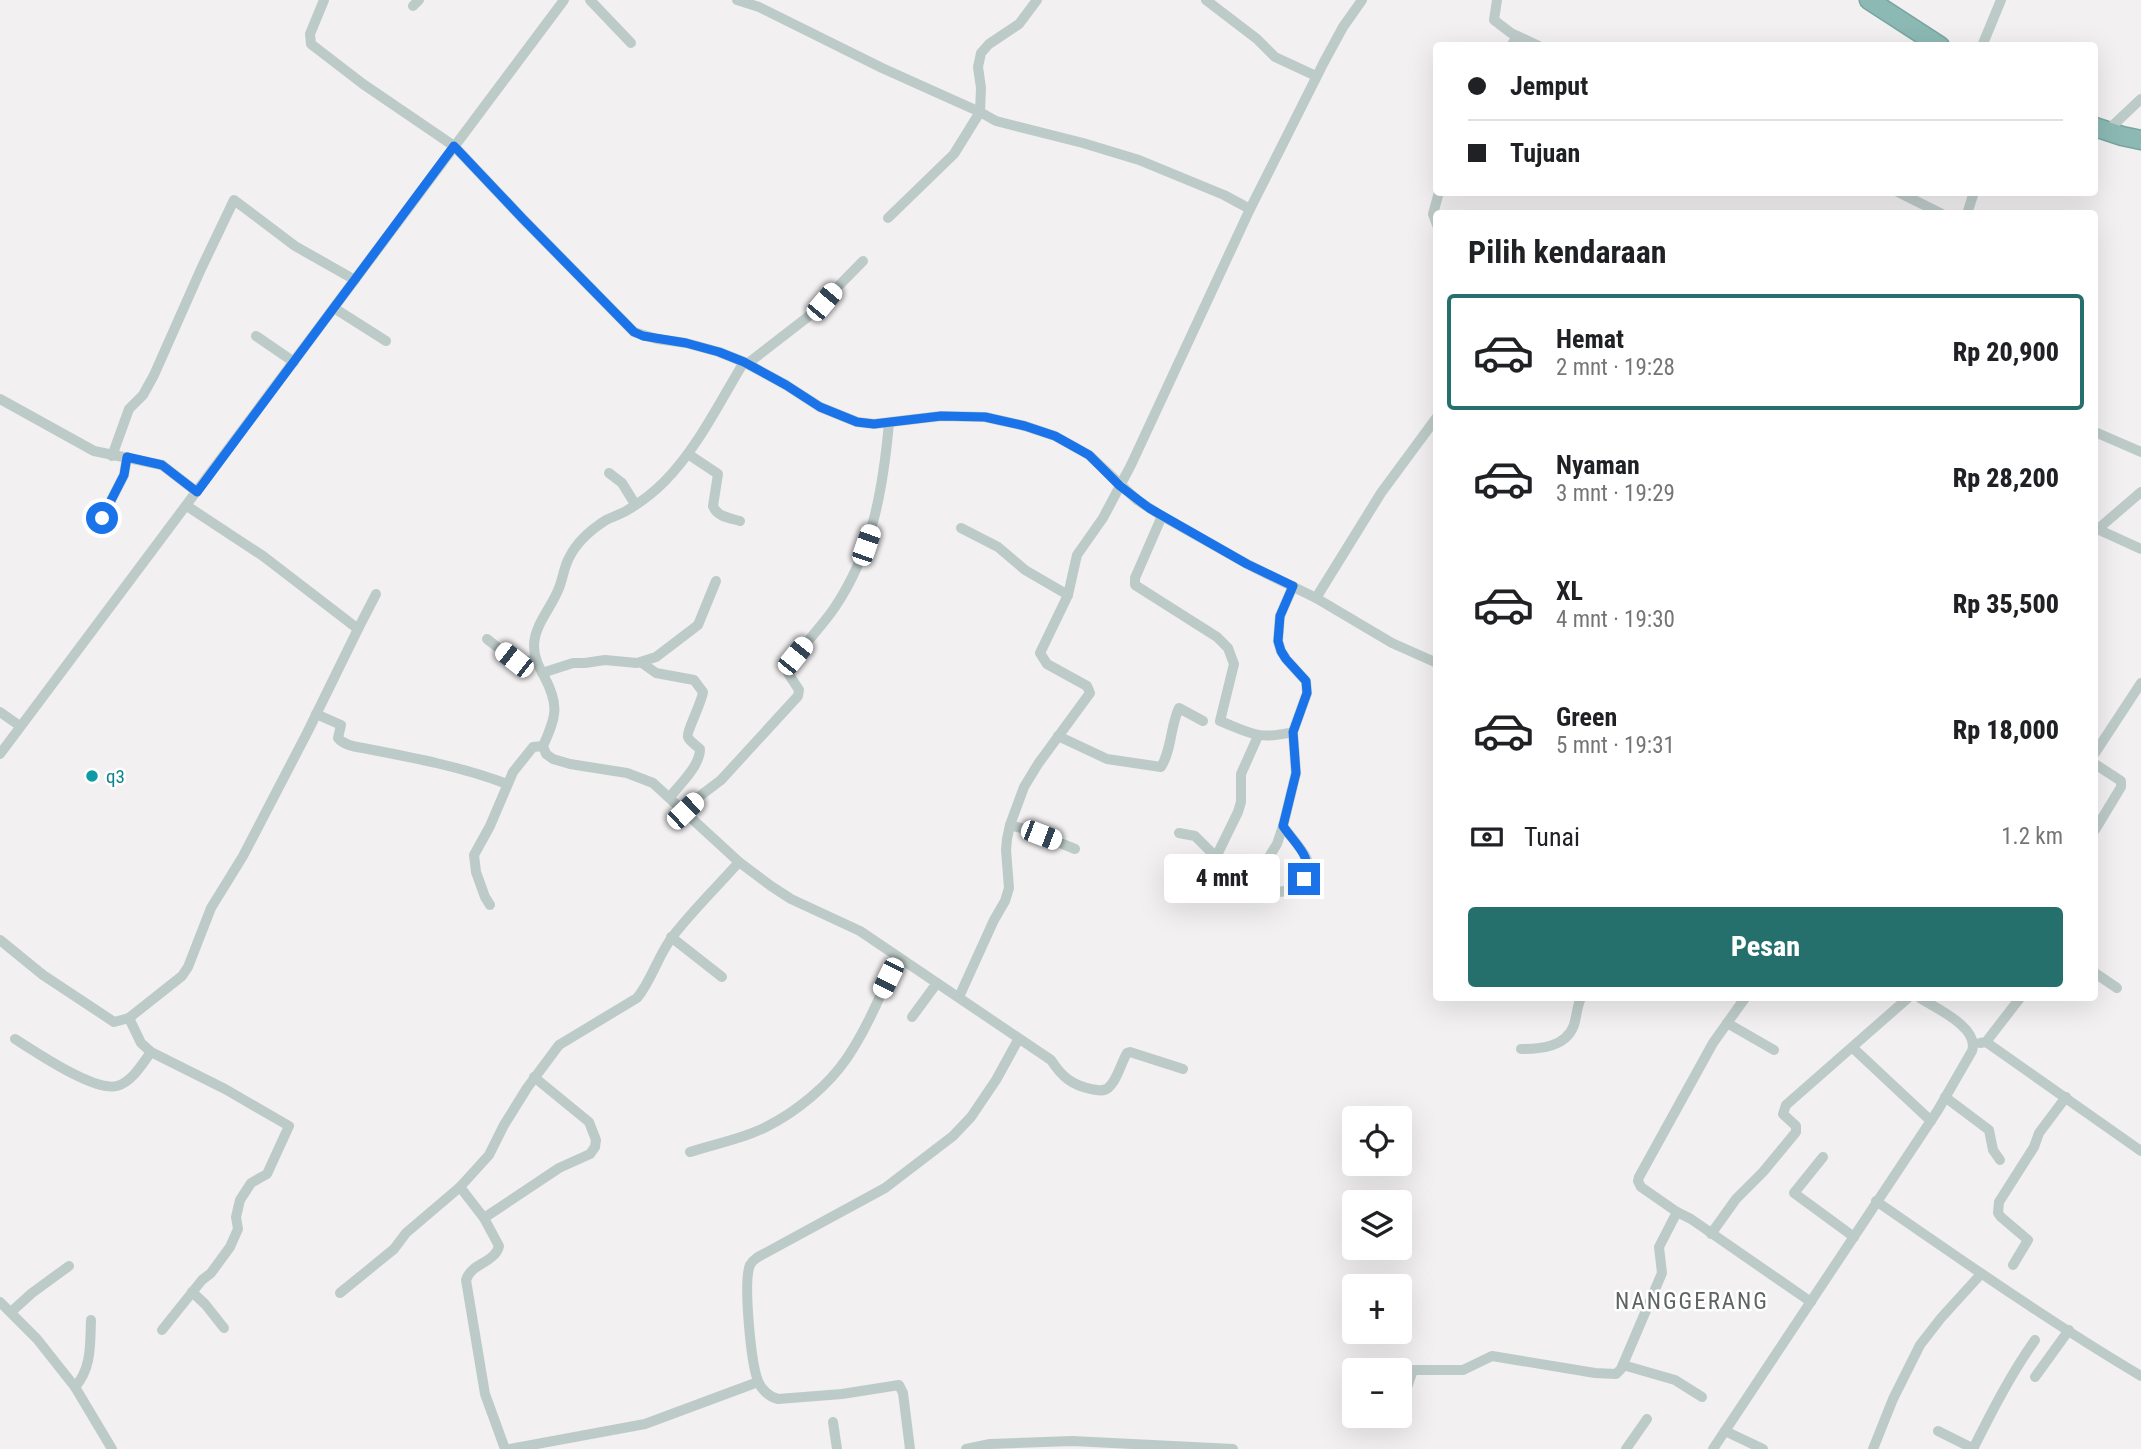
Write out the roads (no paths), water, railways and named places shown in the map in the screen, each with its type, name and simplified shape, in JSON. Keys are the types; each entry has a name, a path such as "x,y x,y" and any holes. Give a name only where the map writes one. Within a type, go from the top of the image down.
{"highway":[{"path":"1870,0 1934,42"},
{"path":"2101,129 2141,140"}],"street":[{"path":"324,0 310,34 311,44 363,84 454,146 634,332 657,340 686,343 719,352 786,385 820,407 857,422 889,423 941,416 985,417 1055,436 1089,455 1120,486 1162,516 1247,564 1316,598 1392,643 1433,661"},
{"path":"0,754 564,0"},
{"path":"590,0 632,43"},
{"path":"737,0 759,7 996,121 1139,160 1224,195 1250,209"},
{"path":"888,218 954,153 980,112 978,67 983,50 1019,24 1037,0"},
{"path":"1206,0 1257,39 1275,57 1316,76"},
{"path":"959,997 1005,901 1009,888 1006,850 1010,825 1031,776 1090,693 1087,686 1047,664 1040,653 1068,595 1077,555 1120,486 1250,209 1316,76 1343,27 1362,0"},
{"path":"1497,0 1494,20 1514,41"},
{"path":"1984,42 2001,0"},
{"path":"2101,129 2141,99"},
{"path":"1906,196 1934,210"},
{"path":"112,456 129,409 143,396 154,375 234,200 295,246 355,280"},
{"path":"863,261 809,316 745,363 688,454 662,484 593,530 575,547 568,559 559,589 548,606 535,637 536,660 552,691 556,709 554,722 543,746 546,754 570,764 615,771 653,783 739,862 791,899 860,931 1051,1060 1071,1083 1101,1091 1109,1087 1124,1057 1130,1052 1183,1069"},
{"path":"334,308 386,341"},
{"path":"256,336 295,362"},
{"path":"0,399 94,452 162,465 197,492"},
{"path":"1316,598 1381,493 1433,422"},
{"path":"685,811 721,780 798,696 799,690 788,673 789,667 834,608 857,571 884,480 889,423"},
{"path":"2098,433 2141,452"},
{"path":"688,454 718,474 713,506 715,511 740,522"},
{"path":"102,518 124,475 127,457"},
{"path":"609,472 622,483 635,504"},
{"path":"2098,526 2141,492"},
{"path":"187,506 263,556 358,629"},
{"path":"1162,516 1135,578 1135,585 1217,637 1228,649 1234,664 1220,722 1258,736 1293,732"},
{"path":"961,528 998,547 1025,570 1068,595"},
{"path":"2098,529 2141,549"},
{"path":"542,673 573,663 605,660 642,663 656,657 698,625 716,581"},
{"path":"1253,883 1277,844 1283,826 1296,773 1293,732 1307,693 1306,681 1286,659 1278,641 1280,616 1293,586"},
{"path":"0,940 43,975 114,1022 129,1017 186,972 211,908 243,856 376,594"},
{"path":"486,639 516,662 536,660"},
{"path":"642,663 656,673 694,680 703,692 697,714 687,732 688,739 701,749 701,753 670,797"},
{"path":"2098,748 2141,683"},
{"path":"1058,736 1107,759 1161,767 1167,756 1171,731 1179,708 1203,721"},
{"path":"0,712 20,726"},
{"path":"316,715 341,725 338,738 341,742 441,763 507,783"},
{"path":"1216,857 1238,812 1241,802 1241,774 1258,736"},
{"path":"490,905 476,872 474,855 490,826 513,772 533,747 543,746"},
{"path":"2098,766 2121,781 2119,793 2098,825"},
{"path":"1010,825 1075,849"},
{"path":"1179,833 1195,836 1216,857 1253,883 1274,892 1294,887 1304,879 1309,864 1283,826"},
{"path":"340,1293 394,1249 413,1227 460,1187 489,1156 504,1125 534,1077 559,1045 638,998 671,937 739,862"},
{"path":"671,937 722,977"},
{"path":"690,1152 766,1128 831,1079 858,1038 898,957"},
{"path":"2098,975 2117,988"},
{"path":"912,1017 937,983"},
{"path":"1521,1049 1550,1046 1568,1036 1580,1001"},
{"path":"1743,1001 1713,1043 1638,1181 1641,1187 1811,1302"},
{"path":"1711,1234 1736,1199 1763,1172 1796,1132 1796,1126 1783,1114 1786,1105 1905,1001"},
{"path":"1925,1001 1962,1025 1974,1044"},
{"path":"1974,1044 1986,1042 2019,1001"},
{"path":"129,1017 141,1043 151,1052 225,1089 289,1126 267,1174 251,1182 240,1200 236,1217 238,1229 230,1247 162,1330"},
{"path":"1727,1023 1774,1050"},
{"path":"15,1039 82,1079 106,1087 121,1085 129,1079 151,1052"},
{"path":"910,1449 902,1389 899,1385 842,1394 778,1399 769,1396 758,1382 748,1321 751,1263 885,1188 953,1136 971,1117 1018,1040"},
{"path":"1986,1042 2141,1150"},
{"path":"1713,1449 1931,1121 1974,1044"},
{"path":"1853,1048 1931,1121"},
{"path":"484,1218 559,1168 590,1154 595,1147 596,1140 589,1122 534,1077"},
{"path":"1945,1097 1989,1130 1993,1150 2000,1160"},
{"path":"2013,1265 2028,1240 2001,1217 1998,1213 1999,1202 2034,1147 2039,1133 2066,1097"},
{"path":"1824,1157 1794,1193 1854,1237"},
{"path":"460,1187 484,1218 499,1244 499,1250 490,1259 469,1272 466,1284 485,1394 505,1449"},
{"path":"1876,1201 1981,1274 2141,1376"},
{"path":"1412,1373 1413,1370 1463,1370 1492,1356 1616,1374 1623,1365 1662,1273 1659,1247 1677,1212"},
{"path":"12,1312 32,1293 69,1266"},
{"path":"1873,1449 1893,1399 1920,1345 1981,1274"},
{"path":"192,1292 224,1328"},
{"path":"0,1301 37,1339 75,1387 112,1449"},
{"path":"75,1387 87,1367 91,1320"},
{"path":"2035,1377 2069,1330"},
{"path":"1938,1431 1974,1449 1993,1408 2035,1340"},
{"path":"1623,1365 1675,1380 1702,1397"},
{"path":"510,1449 645,1424 758,1382"},
{"path":"1626,1449 1647,1419"},
{"path":"832,1422 837,1449"},
{"path":"1725,1431 1763,1449"},
{"path":"966,1449 1003,1443 1072,1441 1233,1449"}],"place":[{"name":"q3","path":"92,776"}],"district":[{"name":"NANGGERANG","path":"1692,1301"}]}
